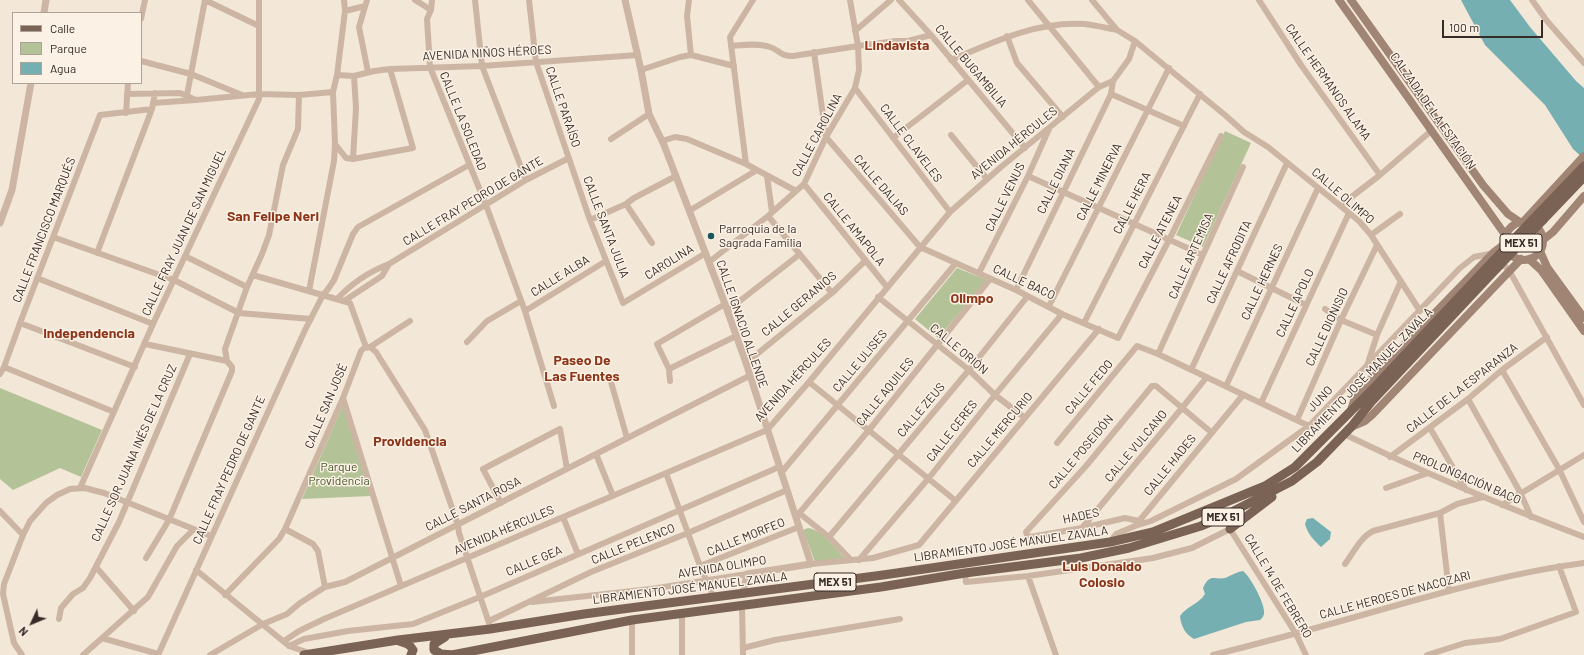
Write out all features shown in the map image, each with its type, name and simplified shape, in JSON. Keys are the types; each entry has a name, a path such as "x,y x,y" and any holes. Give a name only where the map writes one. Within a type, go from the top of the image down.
{"main road":[{"name":"CALZADA DE LA ESTACIÓN","path":"1339,0 1506,239"},
{"name":"CALZADA DE LA ESTACIÓN","path":"1351,0 1483,185 1508,214 1522,222"},
{"path":"1495,260 1511,227 1522,222 1583,160"},
{"name":"LIBRAMIENTO JOSÉ MANUEL ZAVALA","path":"1540,217 1583,160"},
{"name":"LIBRAMIENTO JOSÉ MANUEL ZAVALA","path":"307,654 398,640 450,635 490,625 714,598 1110,542 1154,532 1265,486 1295,467 1336,427 1495,260 1584,177"},
{"path":"1543,240 1553,232 1584,196"},
{"path":"1348,431 1372,415 1510,272 1525,259 1533,257 1540,251 1543,240 1542,234 1535,225 1522,222"},
{"path":"1506,239 1511,254 1525,259 1541,270 1584,331"},
{"path":"1540,251 1547,266 1584,318"},
{"name":"LIBRAMIENTO JOSÉ MANUEL ZAVALA","path":"453,655 632,620 881,587 966,578 1081,558 1162,539 1201,526 1224,516 1292,481 1317,462 1348,431 1372,401 1495,260"},
{"path":"1230,529 1292,481"},
{"path":"450,635 437,641 433,646 434,650 440,654 453,655"},
{"path":"398,640 407,643 411,647 413,650 411,655"}],"street":[{"path":"46,0 46,12"},
{"path":"142,14 145,0"},
{"path":"187,95 205,0 259,26"},
{"name":"CALLE FRAY JUAN DE SAN MIGUEL","path":"80,488 153,324 259,99 259,0"},
{"path":"309,291 334,161 335,144 333,92 337,75 345,12 344,0"},
{"path":"414,0 431,10"},
{"name":"CALLE LA SOLEDAD","path":"432,0 431,10 427,19 430,67 486,204 525,311 554,406"},
{"path":"475,0 482,66 526,180"},
{"name":"CALLE PARAÍSO","path":"529,0 536,62 569,158"},
{"name":"CALLE IGNACIO ALLENDE","path":"625,0 650,114 706,253 746,363 780,470 798,515 799,527 811,564"},
{"path":"689,0 687,16 691,55"},
{"path":"746,164 730,38 753,0"},
{"name":"CALLE CAROLINA","path":"709,262 770,214 804,184 826,137 855,88 859,70 858,46 850,0"},
{"path":"855,31 891,0"},
{"name":"CALLE BUGAMBILIA","path":"899,0 1025,148"},
{"path":"1028,0 1099,87"},
{"path":"1092,0 1117,30 1135,41 1200,94"},
{"name":"CALLE HERMANOS ALAMA","path":"1259,0 1300,65 1380,175"},
{"path":"1532,0 1547,21 1584,64"},
{"path":"345,12 366,3"},
{"path":"366,3 359,27 368,72"},
{"path":"951,60 1007,36 1049,26 1084,24 1117,30"},
{"path":"731,46 764,45 773,47 784,56 793,56 896,40 908,41 931,36"},
{"path":"1007,36 1017,63 1063,117"},
{"path":"1113,81 1129,58 1135,41"},
{"path":"814,52 826,137"},
{"name":"AVENIDA NIÑOS HÉROES","path":"337,75 354,76 368,72 390,69 482,66 638,55"},
{"path":"641,70 680,56 691,55 734,66"},
{"path":"142,61 191,74 243,96"},
{"name":"CALLE MINERVA","path":"1049,306 1169,68"},
{"path":"335,144 346,158 353,159 413,148 390,69"},
{"path":"353,159 356,108 354,76"},
{"path":"893,138 968,80"},
{"name":"AVENIDA HÉRCULES","path":"284,641 299,631 401,586 767,430 810,382 878,297 950,212 987,179 1099,87 1113,81"},
{"name":"CALLE DIANA","path":"1016,290 1111,94 1113,81"},
{"path":"0,223 12,190 31,84"},
{"path":"128,84 126,112 153,106 196,100 259,94 333,92"},
{"name":"CALLE CLAVELES","path":"855,88 950,212"},
{"path":"97,253 153,106 155,93"},
{"path":"127,94 180,93 196,100"},
{"path":"146,558 169,520 232,371 232,367 227,361 225,349 247,287 269,235 283,165 298,129 298,94"},
{"path":"1111,94 1184,126"},
{"name":"CALLE OLIMPO","path":"1200,94 1244,132 1268,147 1359,221 1378,245 1420,310"},
{"name":"CALLE HERA","path":"1084,323 1200,94"},
{"name":"CALLE FRANCISCO MARQUÉS","path":"0,374 4,368 20,322 100,115 126,112"},
{"path":"610,139 650,114"},
{"name":"CALLE VENUS","path":"979,274 1028,176 1049,128"},
{"path":"1341,205 1380,175 1431,131"},
{"path":"951,135 987,179"},
{"name":"CALLE ATENEA","path":"1118,338 1221,136"},
{"path":"662,141 675,137 687,139 746,164 796,192"},
{"name":"CALLE DALIAS","path":"826,137 920,247"},
{"name":"CALLE FRAY PEDRO DE GANTE","path":"337,299 348,287 374,270 388,264 526,180 569,158"},
{"name":"CALLE SANTA JULIA","path":"569,158 590,220 623,304"},
{"name":"CALLE AFRODITA","path":"1191,370 1287,163"},
{"name":"CALLE FRAY PEDRO DE GANTE","path":"158,654 311,318 322,295 328,290 334,280 353,234 358,227 469,165"},
{"name":"CALLE ARTEMISA","path":"1158,354 1244,167"},
{"path":"689,211 757,170"},
{"path":"590,220 626,204 634,198 676,176"},
{"path":"767,176 770,214 832,293"},
{"path":"1028,176 1203,255"},
{"name":"CALLE AMAPOLA","path":"804,184 887,287"},
{"name":"CALLE HERNES","path":"1226,386 1318,188"},
{"path":"626,204 652,243"},
{"name":"CALLE APOLO","path":"1261,403 1349,213"},
{"path":"1371,235 1400,214"},
{"path":"53,237 174,280 239,313 311,318"},
{"name":"CALLE DIONISIO","path":"1297,420 1378,245"},
{"name":"CALLE BACO","path":"920,247 1016,290 1062,314 1118,338"},
{"name":"CAROLINA","path":"623,304 706,253"},
{"path":"670,381 669,369 657,344 726,308 800,254"},
{"path":"185,256 247,287"},
{"name":"JUNO","path":"1137,523 1151,522 1236,479 1309,426 1460,268 1474,257 1495,260"},
{"path":"1495,260 1510,272 1584,405"},
{"name":"CALLE ALBA","path":"525,311 606,261"},
{"name":"CALLE GERANIOS","path":"746,363 832,293 866,261"},
{"name":"CALLE ULISES","path":"780,470 838,405 956,263"},
{"name":"CALLE FRAY PEDRO DE GANTE","path":"344,301 382,276 388,264"},
{"path":"1237,271 1306,305"},
{"path":"253,275 350,303 368,347 376,352 426,430 490,625"},
{"path":"37,278 153,324"},
{"name":"CALLE AQUILES","path":"798,515 990,278"},
{"path":"1368,364 1377,335 1401,281"},
{"name":"CALLE ZEUS","path":"829,537 969,370 1027,296"},
{"name":"CALLE ORIÓN","path":"878,297 938,344 1025,418"},
{"path":"467,342 487,321 521,301"},
{"path":"1325,309 1342,320 1377,335"},
{"name":"CALLE CERES","path":"858,560 928,479 995,394 1062,314"},
{"path":"368,347 410,321"},
{"path":"20,322 134,368"},
{"name":"CALLE MERCURIO","path":"919,546 1099,329"},
{"path":"669,369 736,336"},
{"name":"CALLE DE LA ESPARANZA","path":"1390,456 1430,428 1468,399 1502,370 1547,337"},
{"path":"145,344 227,361"},
{"name":"CALLE FEDO","path":"1057,443 1137,346 1158,354"},
{"name":"CALLE SAN JOSÉ","path":"226,595 279,539 285,529 343,398 361,351 368,347"},
{"name":"CALLE SOR JUANA INÉS DE LA CRUZ","path":"59,619 61,608 73,594 83,588 96,567 127,503 190,354"},
{"path":"1158,354 1309,426"},
{"path":"4,368 114,412"},
{"path":"1502,370 1559,469 1584,522"},
{"name":"CALLE SANTA ROSA","path":"210,655 263,624 287,614 300,603 325,587 344,582 750,376"},
{"name":"CALLE VULCANO","path":"1082,528 1206,378"},
{"path":"611,382 627,438"},
{"path":"810,382 956,501"},
{"name":"CALLE POSEIDÓN","path":"1028,535 1026,532 1086,466 1152,386 1156,386 1182,408"},
{"name":"CALLE HADES","path":"1110,542 1116,534 1137,523 1243,395"},
{"path":"343,398 401,586"},
{"path":"1468,399 1520,492 1531,517"},
{"path":"1182,408 1211,432"},
{"path":"1430,428 1466,490"},
{"path":"501,503 483,469 560,429 567,469"},
{"name":"PROLONGACIÓN BACO","path":"1348,431 1390,456 1483,498 1584,537"},
{"path":"596,454 613,496"},
{"path":"1502,505 1520,492 1584,455"},
{"name":"CALLE GEA","path":"289,646 304,639 348,631 413,624 480,597 680,510 780,470"},
{"path":"666,473 700,566 714,598"},
{"path":"1386,488 1428,473"},
{"path":"22,655 14,643 3,594 4,584 30,521 46,503 57,495 70,489 80,488 104,493 211,536"},
{"name":"CALLE PELENCO","path":"490,625 526,603 591,572 688,533 787,490"},
{"path":"1345,564 1368,533 1440,513 1447,508 1458,504 1483,498"},
{"path":"0,511 23,535"},
{"path":"1440,513 1449,591"},
{"path":"798,515 829,537 851,560"},
{"path":"562,517 578,554"},
{"name":"HADES","path":"1028,535 1030,537 1082,528 1126,518 1137,523"},
{"name":"CALLE MORFEO","path":"700,566 799,527"},
{"path":"285,529 313,544 318,551 325,587"},
{"path":"966,578 1028,576 1159,556 1192,548 1230,529"},
{"name":"CALLE 14 DE FEBRERO","path":"1230,529 1296,634 1306,655"},
{"path":"83,655 134,612 148,598 177,546 193,530"},
{"name":"AVENIDA OLIMPO","path":"526,603 651,589 811,564 873,558 919,546"},
{"name":"CALLE HEROES DE NACOZARI","path":"1213,655 1296,634 1449,591 1560,566 1584,563"},
{"path":"1427,655 1465,643 1500,639 1576,612 1560,566"},
{"path":"96,567 134,612"},
{"path":"196,570 289,646 307,654"},
{"path":"743,594 747,574"},
{"path":"1028,576 1056,655"},
{"path":"742,606 743,652 775,640 900,619"},
{"path":"682,613 682,655"},
{"path":"632,620 632,655"},
{"path":"102,638 158,654"}],"green space":[{"path":"1225,131 1251,143 1203,247 1176,235"},
{"path":"957,268 987,280 938,338 915,319"},
{"path":"0,388 102,430 81,477 60,468 13,490 0,479"},
{"name":"Parque Providencia","path":"343,405 371,496 302,499"},
{"path":"808,528 819,532 824,536 845,558 815,562 803,530"}],"water":[{"path":"1461,0 1510,0 1530,27 1576,81 1584,88 1584,159 1573,149 1545,105 1485,45"},
{"path":"1313,518 1331,532 1330,539 1321,547 1306,528 1305,524 1307,519"},
{"path":"1243,571 1250,579 1263,604 1264,614 1262,618 1260,620 1246,622 1194,639 1188,635 1181,623 1180,616 1205,594 1203,588 1208,580 1212,578 1225,578"}],"place":[{"name":"Parroquia de la Sagrada Familia","path":"711,236"}],"district":[{"name":"Lindavista","path":"897,45"},
{"name":"San Felipe Neri","path":"273,216"},
{"name":"Olimpo","path":"972,298"},
{"name":"Independencia","path":"89,333"},
{"name":"Paseo De Las Fuentes","path":"582,368"},
{"name":"Providencia","path":"410,441"},
{"name":"Luis Donaldo Colosio","path":"1102,574"}]}
